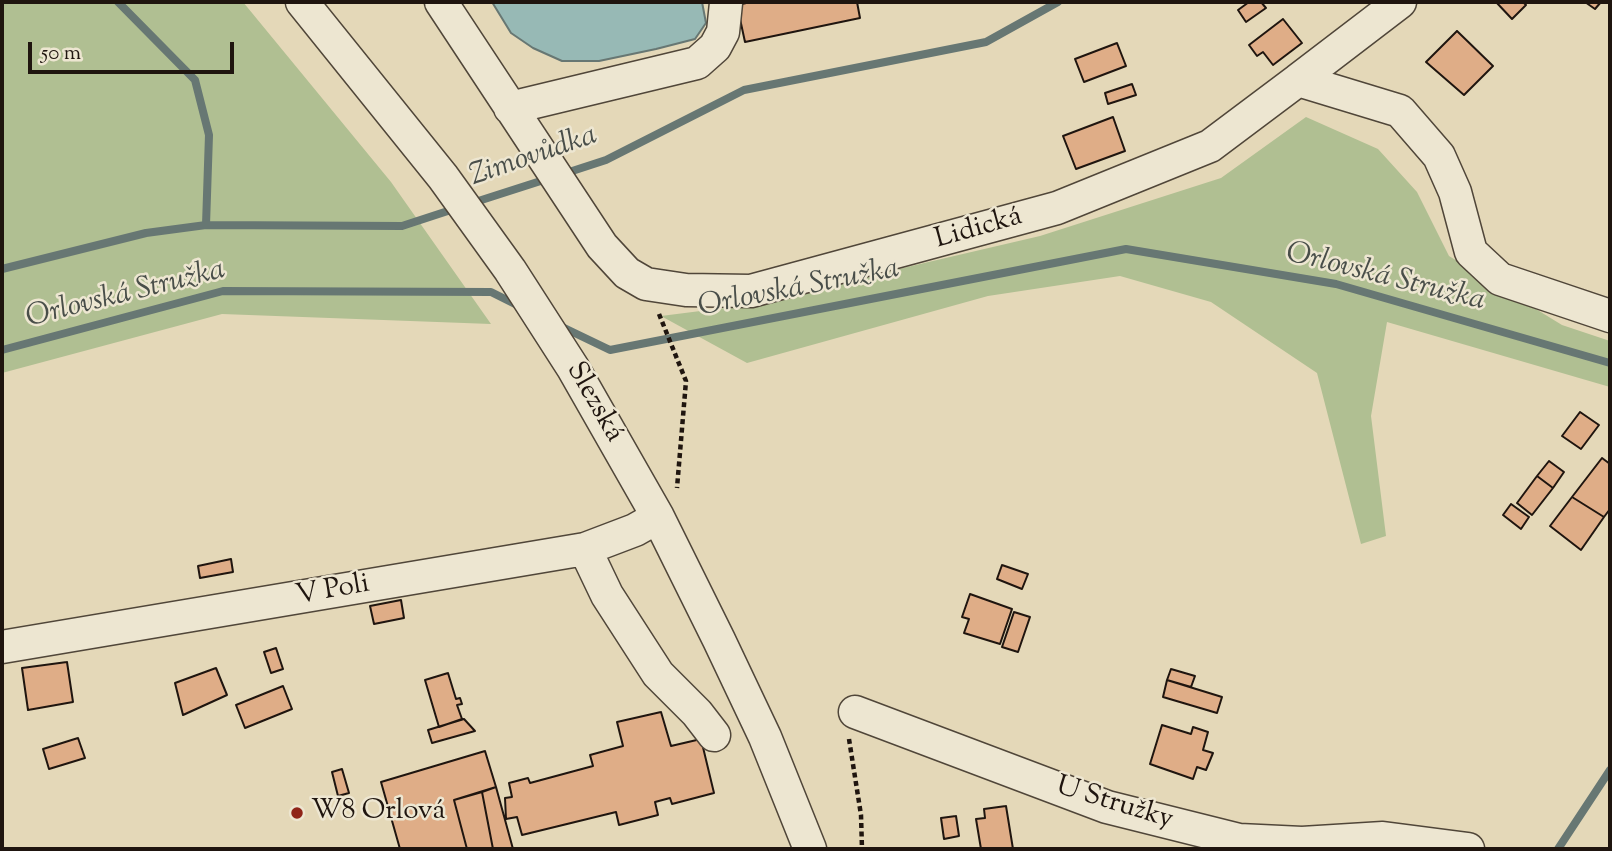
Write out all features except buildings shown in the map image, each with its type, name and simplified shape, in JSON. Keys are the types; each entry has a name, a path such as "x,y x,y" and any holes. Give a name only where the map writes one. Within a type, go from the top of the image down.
{"street":[{"name":"Slezská","path":"302,2 443,177 510,270 573,368 658,517 765,737 810,849"},
{"name":"Lidická","path":"440,2 602,246 627,273 646,284 686,290 751,291 1057,208 1210,146 1400,2"},
{"path":"510,108 697,63 708,55 719,40 726,3"},
{"path":"1298,80 1400,111 1439,156 1455,192 1471,252 1500,279 1610,316"},
{"name":"V Poli","path":"2,647 585,549 635,530 658,517"},
{"path":"585,549 607,595 658,674 697,713 714,735"},
{"name":"U Stružky","path":"855,712 1107,807 1239,840 1302,843 1382,838 1468,849"}],"path":[{"path":"655,305 686,381 677,493"},
{"path":"855,712 848,730 861,815 862,849"}],"green space":[{"path":"2,2 243,2 391,182 491,324 222,314 2,373"},
{"path":"1306,117 1378,149 1417,192 1449,256 1562,325 1610,341 1610,387 1387,322 1371,416 1386,536 1361,544 1317,373 1211,302 1120,276 988,296 747,363 661,316 740,306 1040,236 1221,178"}],"water":[{"path":"492,2 702,2 706,23 695,39 599,61 562,61 533,48 511,33"}],"waterway":[{"path":"118,2 195,80 209,135 206,225"},
{"name":"Zimovůdka","path":"563,174 606,160 744,90 986,42 1058,2"},
{"name":"Zimovůdka","path":"469,204 550,178"},
{"name":"Zimovůdka","path":"2,269 146,233 206,225 402,226 457,208"},
{"name":"Orlovská Stružka","path":"558,325 610,350 1126,249 1336,284 1610,363"},
{"name":"Orlovská Stružka","path":"2,350 223,291 491,292 521,307"},
{"path":"1558,849 1610,770"}],"place":[{"name":"W8 Orlová","path":"297,813"}]}
